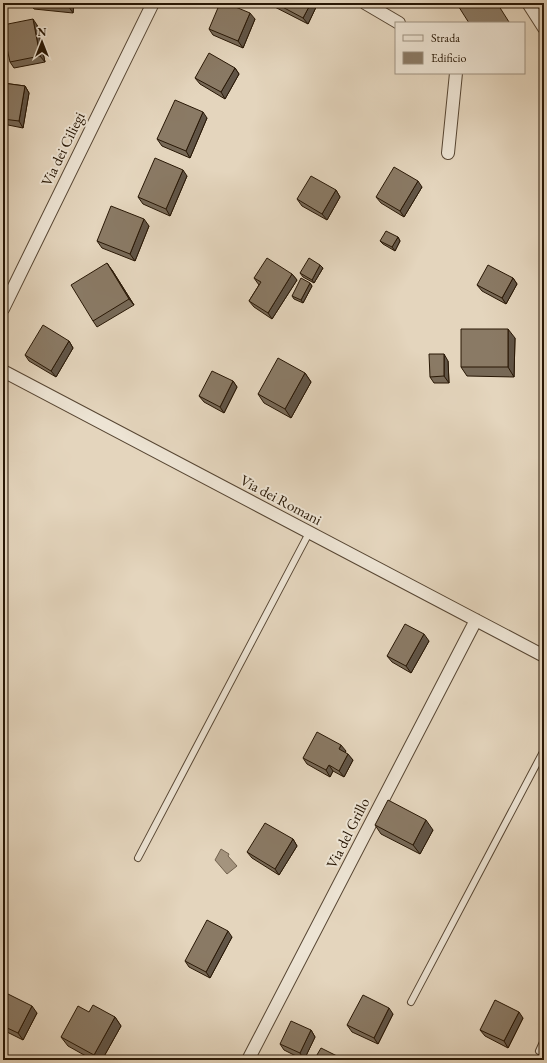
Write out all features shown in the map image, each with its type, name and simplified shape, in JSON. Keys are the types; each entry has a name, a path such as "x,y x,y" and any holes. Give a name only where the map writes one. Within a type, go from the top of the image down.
{"street":[{"name":"Via dei Ciliegi","path":"3,309 153,3"},
{"path":"365,3 397,22"},
{"path":"528,3 544,28"},
{"path":"448,153 456,74"},
{"name":"Via dei Romani","path":"3,371 544,656"},
{"name":"Via del Grillo","path":"248,1060 476,620"}],"lane":[{"path":"138,858 309,533"},
{"path":"411,1002 544,750"},
{"path":"539,1050 544,1040"}],"shaded area":[{"path":"221,849 229,854 228,856 237,866 227,874 215,860"}],"building":[{"path":"31,3 69,3 69,7"},
{"path":"220,3 226,3 250,13 238,41 209,29"},
{"path":"275,3 311,3 303,18"},
{"path":"497,3 509,22 468,22 457,4"},
{"path":"33,19 40,56 10,62 3,25"},
{"path":"209,53 235,68 221,92 195,78"},
{"path":"3,83 25,86 19,121 3,119"},
{"path":"175,100 203,112 186,151 157,139"},
{"path":"155,158 183,170 166,209 138,197"},
{"path":"394,167 418,181 400,211 376,197"},
{"path":"311,176 336,190 322,214 297,199"},
{"path":"111,206 144,219 130,254 97,241"},
{"path":"386,231 398,237 392,247 380,241"},
{"path":"267,258 292,274 268,313 249,301 261,282 254,278"},
{"path":"309,258 320,265 312,280 300,273"},
{"path":"107,263 129,299 93,321 71,285"},
{"path":"488,265 513,278 502,298 477,285"},
{"path":"301,278 310,283 301,300 292,296"},
{"path":"43,325 69,341 51,371 25,355"},
{"path":"461,329 508,329 508,367 461,367"},
{"path":"429,354 444,354 444,376 430,377"},
{"path":"278,358 305,373 285,409 258,394"},
{"path":"212,371 233,381 220,407 199,396"},
{"path":"405,624 424,634 406,666 387,656"},
{"path":"317,732 341,745 339,749 348,754 339,771 329,765 326,770 303,758"},
{"path":"388,800 426,820 413,845 375,825"},
{"path":"265,823 293,839 275,869 247,852"},
{"path":"207,920 228,931 206,972 185,961"},
{"path":"6,993 32,1006 18,1033 3,1026 3,1000"},
{"path":"363,995 389,1008 374,1038 347,1025"},
{"path":"495,1000 519,1012 504,1041 480,1030"},
{"path":"93,1005 115,1017 94,1055 61,1037 78,1006 89,1012"},
{"path":"291,1021 311,1030 300,1053 280,1044"},
{"path":"321,1048 343,1059 314,1060"}]}
